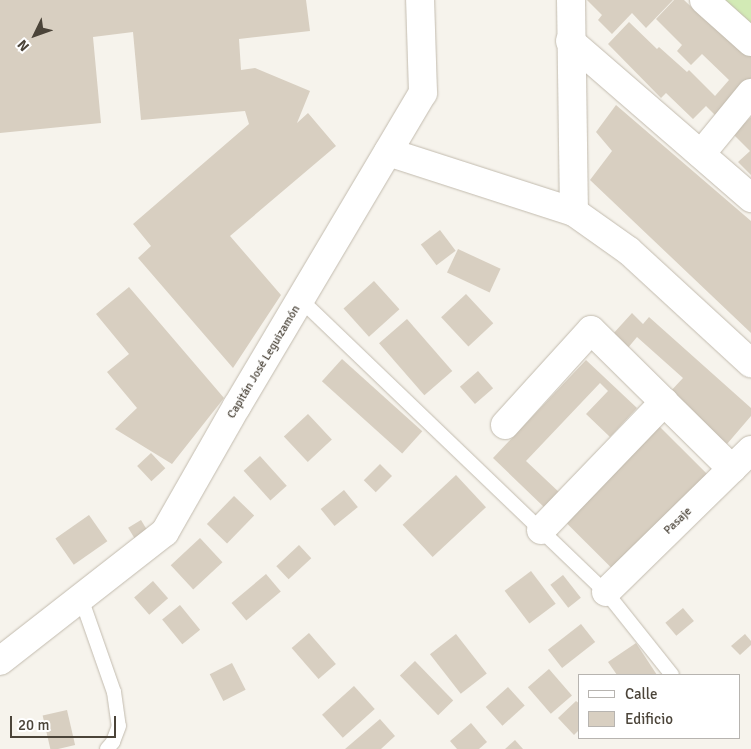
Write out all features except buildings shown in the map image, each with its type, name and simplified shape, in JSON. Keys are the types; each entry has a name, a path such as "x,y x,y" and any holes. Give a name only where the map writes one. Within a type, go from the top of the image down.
{"street":[{"name":"Capitán José Leguizamón","path":"0,661 165,532 423,93 420,0"},
{"path":"571,0 570,41 574,212"},
{"path":"704,0 751,42"},
{"path":"570,41 751,198"},
{"path":"701,154 751,93"},
{"path":"388,152 574,212 629,251 751,363"},
{"path":"505,425 591,330 732,469"},
{"path":"541,530 664,402"},
{"name":"Pasaje","path":"606,592 751,450"}],"lane":[{"path":"301,300 606,592 671,674"},
{"path":"81,598 114,692 119,726 113,742 106,749"}],"green space":[{"path":"714,0 751,0 751,33"}]}
